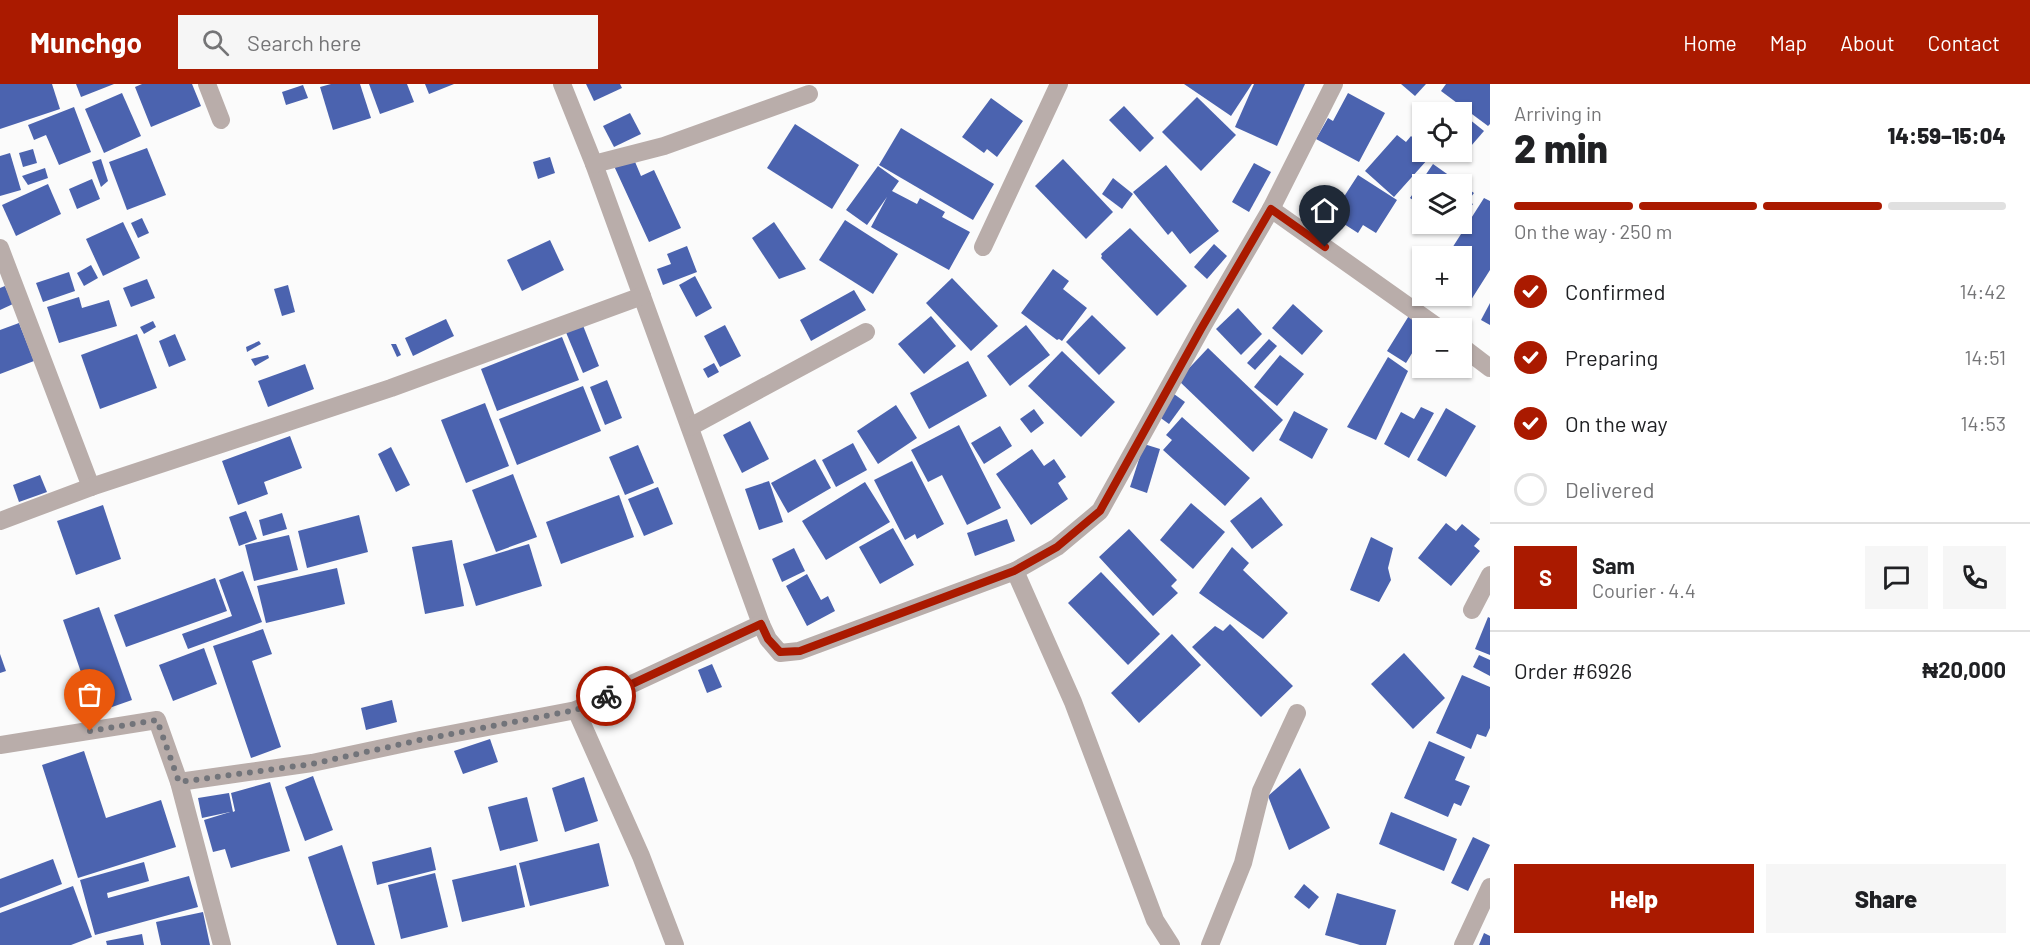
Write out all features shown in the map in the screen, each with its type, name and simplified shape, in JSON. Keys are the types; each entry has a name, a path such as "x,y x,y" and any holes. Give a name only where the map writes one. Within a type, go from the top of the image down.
{"street":[{"path":"207,84 221,120"},
{"path":"562,84 594,164 761,624 768,639 780,652 800,651 1014,571 1057,547 1100,511 1271,209 1334,84"},
{"path":"984,247 1059,84"},
{"path":"594,164 664,146 809,94"},
{"path":"1271,209 1425,318"},
{"path":"0,248 91,487"},
{"path":"0,521 91,487 391,388 642,296"},
{"path":"690,427 866,332"},
{"path":"1472,354 1490,368"},
{"path":"1014,571 1073,702 1155,920 1171,945"},
{"path":"1472,610 1490,575"},
{"path":"179,782 312,764 420,740 576,710 761,624"},
{"path":"576,710 641,856 675,945"},
{"path":"1210,945 1243,862 1261,791 1297,713"},
{"path":"0,745 157,720 179,782 222,945"},
{"path":"1463,945 1490,887"}],"building":[{"path":"0,84 52,84 60,109 0,129"},
{"path":"76,84 114,84 81,97"},
{"path":"142,84 192,84 201,106 151,127 135,87"},
{"path":"331,84 360,84 371,118 333,130 320,87"},
{"path":"369,84 407,84 414,102 380,114"},
{"path":"425,84 454,84 429,94"},
{"path":"586,84 620,84 622,88 594,101"},
{"path":"1184,84 1252,84 1231,116"},
{"path":"1254,84 1305,84 1277,146 1235,127"},
{"path":"1401,84 1426,84 1415,96"},
{"path":"1446,84 1490,84 1490,124 1488,126 1472,114 1472,102 1456,102 1441,91"},
{"path":"303,85 308,98 286,105 282,92"},
{"path":"122,93 141,136 104,153 85,109"},
{"path":"1348,93 1385,113 1359,162 1316,139 1328,118 1333,121"},
{"path":"1197,97 1236,135 1201,171 1162,132"},
{"path":"991,98 1023,121 997,157 987,149 984,153 962,137"},
{"path":"1124,106 1154,138 1140,152 1109,120"},
{"path":"74,107 91,152 59,165 46,135 34,140 28,125"},
{"path":"630,113 641,134 614,147 603,126"},
{"path":"1472,121 1484,131 1472,145"},
{"path":"795,124 859,165 832,209 767,168"},
{"path":"901,128 994,184 973,220 879,165"},
{"path":"1397,135 1406,142 1412,137 1412,162 1425,162 1412,174 1394,197 1365,171"},
{"path":"147,148 166,195 127,210 109,162"},
{"path":"33,149 37,163 23,167 19,153"},
{"path":"10,153 21,190 0,196 0,156"},
{"path":"550,157 555,173 538,179 533,162"},
{"path":"633,157 641,176 654,170 681,228 649,242 614,166"},
{"path":"101,159 108,181 101,187 92,162"},
{"path":"1063,159 1113,212 1086,239 1035,186"},
{"path":"1254,163 1271,172 1249,212 1232,202"},
{"path":"1433,164 1447,174 1426,174"},
{"path":"1166,165 1219,231 1190,254 1172,231 1168,235 1133,192"},
{"path":"878,166 899,181 892,191 917,204 920,198 945,212 942,217 970,232 949,270 871,227 887,197 867,225 846,210"},
{"path":"45,168 48,178 28,185 22,176"},
{"path":"1358,175 1397,200 1376,233 1363,225 1358,233 1344,224 1348,217 1336,209"},
{"path":"1113,178 1133,194 1122,209 1102,194"},
{"path":"92,179 100,199 77,209 69,189"},
{"path":"48,184 61,214 16,236 2,205"},
{"path":"1484,198 1490,201 1490,270 1472,298 1472,246 1453,246 1461,234 1472,234 1472,217"},
{"path":"142,218 149,233 138,238 131,223"},
{"path":"845,220 898,254 873,294 819,260"},
{"path":"123,222 140,258 103,276 86,239"},
{"path":"774,222 806,269 779,279 752,238"},
{"path":"1130,228 1187,286 1157,316 1101,258 1101,254"},
{"path":"550,240 564,270 522,291 507,260"},
{"path":"1214,244 1227,256 1207,279 1194,267"},
{"path":"687,246 697,272 663,285 657,269 671,264 667,254"},
{"path":"91,265 98,278 84,286 77,273"},
{"path":"1053,269 1069,281 1063,289 1087,308 1062,341 1057,340 1021,313"},
{"path":"69,272 75,291 43,302 36,283"},
{"path":"695,276 712,308 696,317 679,285"},
{"path":"952,278 998,326 971,351 926,303"},
{"path":"147,279 155,298 131,307 123,288"},
{"path":"288,285 295,312 282,316 274,289"},
{"path":"5,286 13,304 0,310 0,288"},
{"path":"854,290 866,310 811,341 800,320"},
{"path":"79,297 82,308 109,300 117,326 59,343 47,307"},
{"path":"1490,303 1490,325 1481,320"},
{"path":"1293,304 1323,331 1302,355 1272,328"},
{"path":"1238,308 1262,334 1241,355 1216,329"},
{"path":"1410,314 1415,318 1412,318 1412,353 1406,363 1387,351"},
{"path":"1092,315 1126,348 1099,375 1066,342"},
{"path":"931,316 956,346 924,374 898,344"},
{"path":"446,319 454,336 413,356 405,338"},
{"path":"153,321 156,327 144,334 140,327"},
{"path":"19,323 34,361 0,374 0,330"},
{"path":"582,323 599,366 583,373 565,330"},
{"path":"725,325 741,356 720,367 704,336"},
{"path":"1026,325 1050,355 1010,386 987,356"},
{"path":"137,334 157,388 100,409 81,355"},
{"path":"175,334 186,360 169,367 159,341"},
{"path":"562,337 579,380 497,411 481,369"},
{"path":"1269,339 1277,346 1255,370 1247,363"},
{"path":"259,341 261,344 247,352 246,347"},
{"path":"391,344 396,344 401,355 397,357"},
{"path":"1208,348 1283,420 1253,452 1178,380"},
{"path":"1062,351 1115,402 1081,437 1028,386"},
{"path":"268,355 269,358 255,366 251,359"},
{"path":"1280,355 1304,374 1277,406 1254,387"},
{"path":"1388,357 1408,371 1376,440 1347,427"},
{"path":"968,361 987,396 929,429 910,393"},
{"path":"714,363 719,372 708,378 703,369"},
{"path":"305,364 314,389 268,407 258,381"},
{"path":"607,380 622,418 605,425 590,387"},
{"path":"583,386 601,431 517,465 499,419"},
{"path":"1174,394 1185,402 1169,424 1158,416"},
{"path":"485,403 509,466 466,483 441,420"},
{"path":"896,405 917,438 878,464 857,431"},
{"path":"1421,407 1434,413 1409,458 1384,444 1401,412 1414,419"},
{"path":"1446,408 1476,426 1446,477 1417,460"},
{"path":"1034,409 1044,423 1031,433 1020,419"},
{"path":"1294,411 1328,429 1312,459 1279,440"},
{"path":"1182,417 1250,478 1225,506 1163,450 1172,440 1166,435"},
{"path":"750,421 769,459 742,473 723,435"},
{"path":"959,425 1001,508 967,525 942,475 928,482 911,450"},
{"path":"1000,426 1012,446 984,464 971,443"},
{"path":"290,436 302,468 264,482 268,494 238,505 222,461"},
{"path":"853,443 867,470 836,487 822,460"},
{"path":"1144,444 1160,449 1147,493 1130,487"},
{"path":"638,445 654,483 625,495 609,457"},
{"path":"391,447 410,485 396,492 378,454"},
{"path":"1032,449 1044,466 1054,459 1066,477 1058,483 1068,499 1031,525 996,474"},
{"path":"815,459 831,488 788,513 771,483"},
{"path":"912,461 944,524 917,539 915,534 905,540 874,480"},
{"path":"513,474 537,537 496,552 472,490"},
{"path":"40,475 47,492 19,502 13,485"},
{"path":"769,481 783,522 759,530 745,489"},
{"path":"865,482 890,522 826,560 802,521"},
{"path":"658,487 673,524 644,536 628,499"},
{"path":"619,495 634,537 561,564 546,522"},
{"path":"1261,497 1283,525 1252,549 1230,521"},
{"path":"1191,503 1225,532 1193,569 1160,540"},
{"path":"103,505 121,559 76,575 57,521"},
{"path":"246,511 257,539 239,546 229,517"},
{"path":"282,513 287,529 263,536 259,520"},
{"path":"359,515 368,552 307,568 298,531"},
{"path":"1007,519 1015,541 975,556 967,533"},
{"path":"1446,523 1456,531 1462,524 1480,539 1474,546 1480,551 1451,586 1418,558"},
{"path":"893,528 914,565 880,584 859,547"},
{"path":"1129,529 1177,580 1171,586 1178,593 1153,616 1099,557"},
{"path":"289,535 298,570 254,581 245,545"},
{"path":"1371,537 1393,548 1388,568 1391,580 1379,602 1350,590"},
{"path":"452,540 464,606 425,614 412,547"},
{"path":"529,544 542,586 476,606 463,564"},
{"path":"1232,547 1249,563 1243,570 1288,613 1263,639 1199,593"},
{"path":"794,548 805,571 782,582 772,559"},
{"path":"337,568 345,604 266,623 257,586"},
{"path":"243,571 262,622 188,649 182,634 232,616 219,580"},
{"path":"1101,572 1160,634 1128,665 1068,603"},
{"path":"807,574 821,600 828,596 835,611 807,626 786,586"},
{"path":"215,578 227,611 126,647 114,615"},
{"path":"99,607 132,700 95,713 63,620"},
{"path":"1488,617 1490,618 1490,655 1475,649"},
{"path":"1230,624 1293,686 1261,717 1192,647 1215,626 1223,631"},
{"path":"263,629 272,654 252,661 281,747 251,758 213,646"},
{"path":"1172,634 1201,665 1139,723 1111,693"},
{"path":"204,648 217,684 173,701 159,665"},
{"path":"1404,653 1445,698 1413,729 1371,684"},
{"path":"0,654 6,671 0,673"},
{"path":"1479,655 1490,660 1490,676 1473,667"},
{"path":"712,664 722,687 707,693 698,670"},
{"path":"1462,675 1490,687 1490,728 1486,737 1477,734 1471,749 1436,733"},
{"path":"392,700 397,722 366,730 361,708"},
{"path":"490,739 498,762 463,774 454,751"},
{"path":"1429,741 1465,757 1455,780 1470,786 1461,806 1454,803 1448,817 1404,798"},
{"path":"84,751 106,818 161,800 176,847 78,878 42,765"},
{"path":"1300,768 1330,828 1289,850 1268,796"},
{"path":"313,776 333,830 305,841 285,787"},
{"path":"584,777 598,821 565,832 552,788"},
{"path":"270,782 290,851 231,868 225,849 213,852 204,820 230,812 202,818 198,798 229,793 233,812 235,811 231,793"},
{"path":"527,797 538,841 500,851 488,807"},
{"path":"1391,812 1457,839 1444,871 1379,844"},
{"path":"1473,837 1490,845 1468,891 1451,883"},
{"path":"599,843 609,886 530,906 519,863"},
{"path":"342,845 375,945 337,945 308,857"},
{"path":"431,847 436,870 377,885 372,862"},
{"path":"53,859 62,884 0,908 0,879"},
{"path":"144,862 149,881 107,893 108,898 189,876 198,907 95,935 80,880"},
{"path":"516,865 525,907 462,922 452,880"},
{"path":"435,873 448,927 401,939 388,885"},
{"path":"1304,884 1319,897 1309,909 1294,897"},
{"path":"73,886 92,937 71,945 0,945 0,913"},
{"path":"1337,893 1396,910 1386,945 1360,945 1325,935"},
{"path":"203,912 210,945 161,945 156,922"},
{"path":"1484,933 1490,936 1490,945 1479,945"},
{"path":"142,934 144,945 107,945 106,941"}],"way so far":[{"path":"90,731 157,720 179,782 312,764 420,740 576,710 606,696"}],"route":[{"path":"606,696 761,624 768,639 780,652 800,651 1014,571 1057,547 1100,511 1271,209 1325,247"}]}
